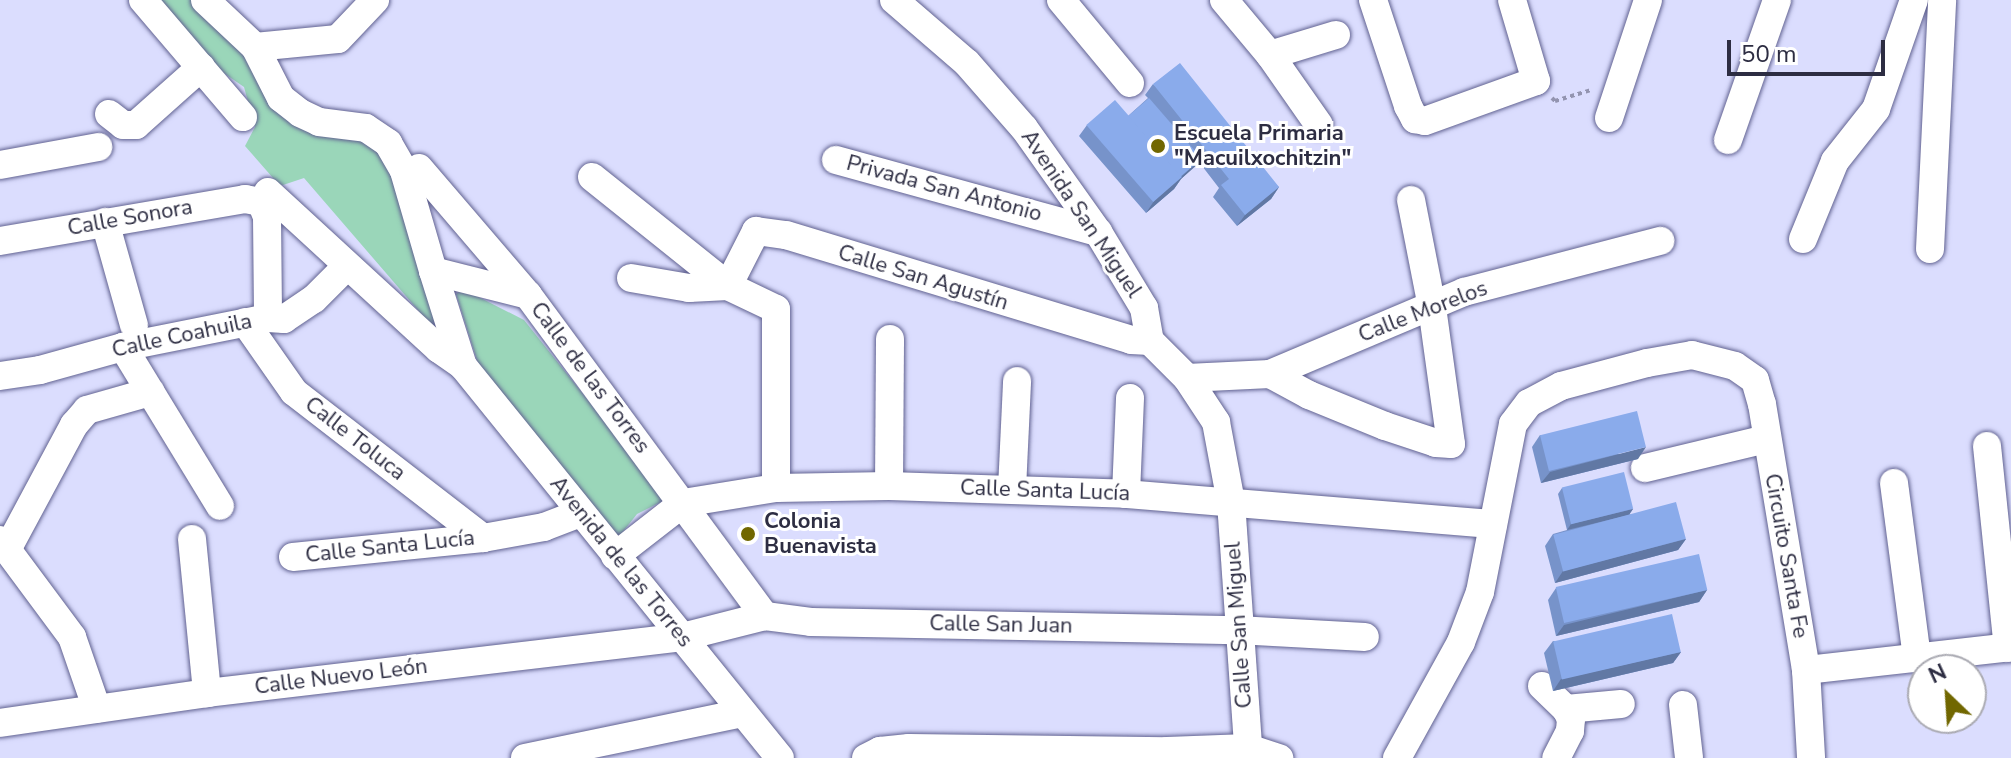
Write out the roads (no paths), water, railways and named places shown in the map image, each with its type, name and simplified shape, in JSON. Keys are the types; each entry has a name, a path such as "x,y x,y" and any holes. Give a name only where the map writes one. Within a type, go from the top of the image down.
{"street":[{"path":"143,0 243,117"},
{"path":"205,0 255,47 281,98 300,113 319,122 366,128 388,143 404,171 433,271"},
{"path":"255,47 338,39 375,0"},
{"name":"Avenida San Miguel","path":"894,0 967,63 1024,128 1098,232 1144,308 1150,341"},
{"path":"1061,0 1130,83"},
{"path":"1224,0 1270,55 1319,125"},
{"path":"1373,0 1380,12 1408,106 1415,119 1425,121 1536,81 1512,0"},
{"path":"1609,118 1648,0"},
{"path":"1728,140 1777,0"},
{"path":"1803,239 1835,161 1876,109 1914,0"},
{"path":"1930,249 1942,0"},
{"path":"1270,55 1336,35"},
{"path":"109,114 123,125 136,125 201,67"},
{"path":"0,165 98,147"},
{"name":"Privada San Antonio","path":"836,160 1098,232"},
{"path":"419,168 528,295"},
{"path":"592,177 728,286 776,309 776,488"},
{"path":"256,320 267,217 265,197"},
{"name":"Avenida de las Torres","path":"265,197 439,349 463,366 780,758"},
{"name":"Calle Sonora","path":"0,241 265,197"},
{"path":"1270,374 1309,395 1385,426 1436,443 1451,444 1432,307 1411,200"},
{"path":"105,222 128,336 150,392 220,506"},
{"name":"Calle San Agustín","path":"728,286 756,231 786,235 1131,340 1150,341"},
{"name":"Calle Morelos","path":"1187,378 1270,374 1464,292 1660,241"},
{"name":"Calle Coahuila","path":"0,376 40,370 128,336 284,319 300,310 347,266"},
{"name":"Calle de las Torres","path":"433,271 528,295 765,616"},
{"name":"Avenida de las Torres","path":"433,271 463,366"},
{"path":"631,278 689,288 728,286"},
{"name":"Calle Toluca","path":"256,320 294,392 483,538"},
{"path":"889,486 890,339"},
{"path":"1150,341 1187,378 1216,422 1231,502"},
{"name":"Circuito Santa Fe","path":"1493,524 1513,424 1529,403 1561,386 1647,363 1692,355 1735,366 1755,380 1762,404 1806,670 1811,758"},
{"path":"1012,489 1017,381"},
{"path":"97,709 72,637 4,544 74,425 87,410 150,392"},
{"path":"1126,494 1130,398"},
{"path":"1645,468 1766,439"},
{"path":"1954,654 2009,648 1987,446"},
{"path":"1894,483 1916,654"},
{"name":"Calle Santa Lucía","path":"615,556 683,503 776,488 889,486 1126,494 1493,524"},
{"name":"Calle San Miguel","path":"1231,502 1237,630 1248,748"},
{"name":"Calle Santa Lucía","path":"293,557 483,538 544,527 580,513"},
{"path":"1397,758 1461,642 1480,592 1493,524"},
{"path":"192,539 207,693"},
{"name":"Calle San Juan","path":"765,616 811,622 1237,630"},
{"name":"Calle Nuevo León","path":"0,723 207,693 682,637 765,616"},
{"path":"1237,630 1365,637"},
{"path":"1806,670 1907,659"},
{"path":"1542,686 1566,709 1570,731 1556,758"},
{"path":"1566,709 1621,704"},
{"path":"1683,705 1689,758"},
{"path":"525,758 742,713"},
{"path":"866,758 880,751 909,748 1167,755 1248,748 1279,758"}],"place":[{"name":"Escuela Primaria \"Macuilxochitzin\"","path":"1158,146"},
{"name":"Colonia Buenavista","path":"748,534"}]}
